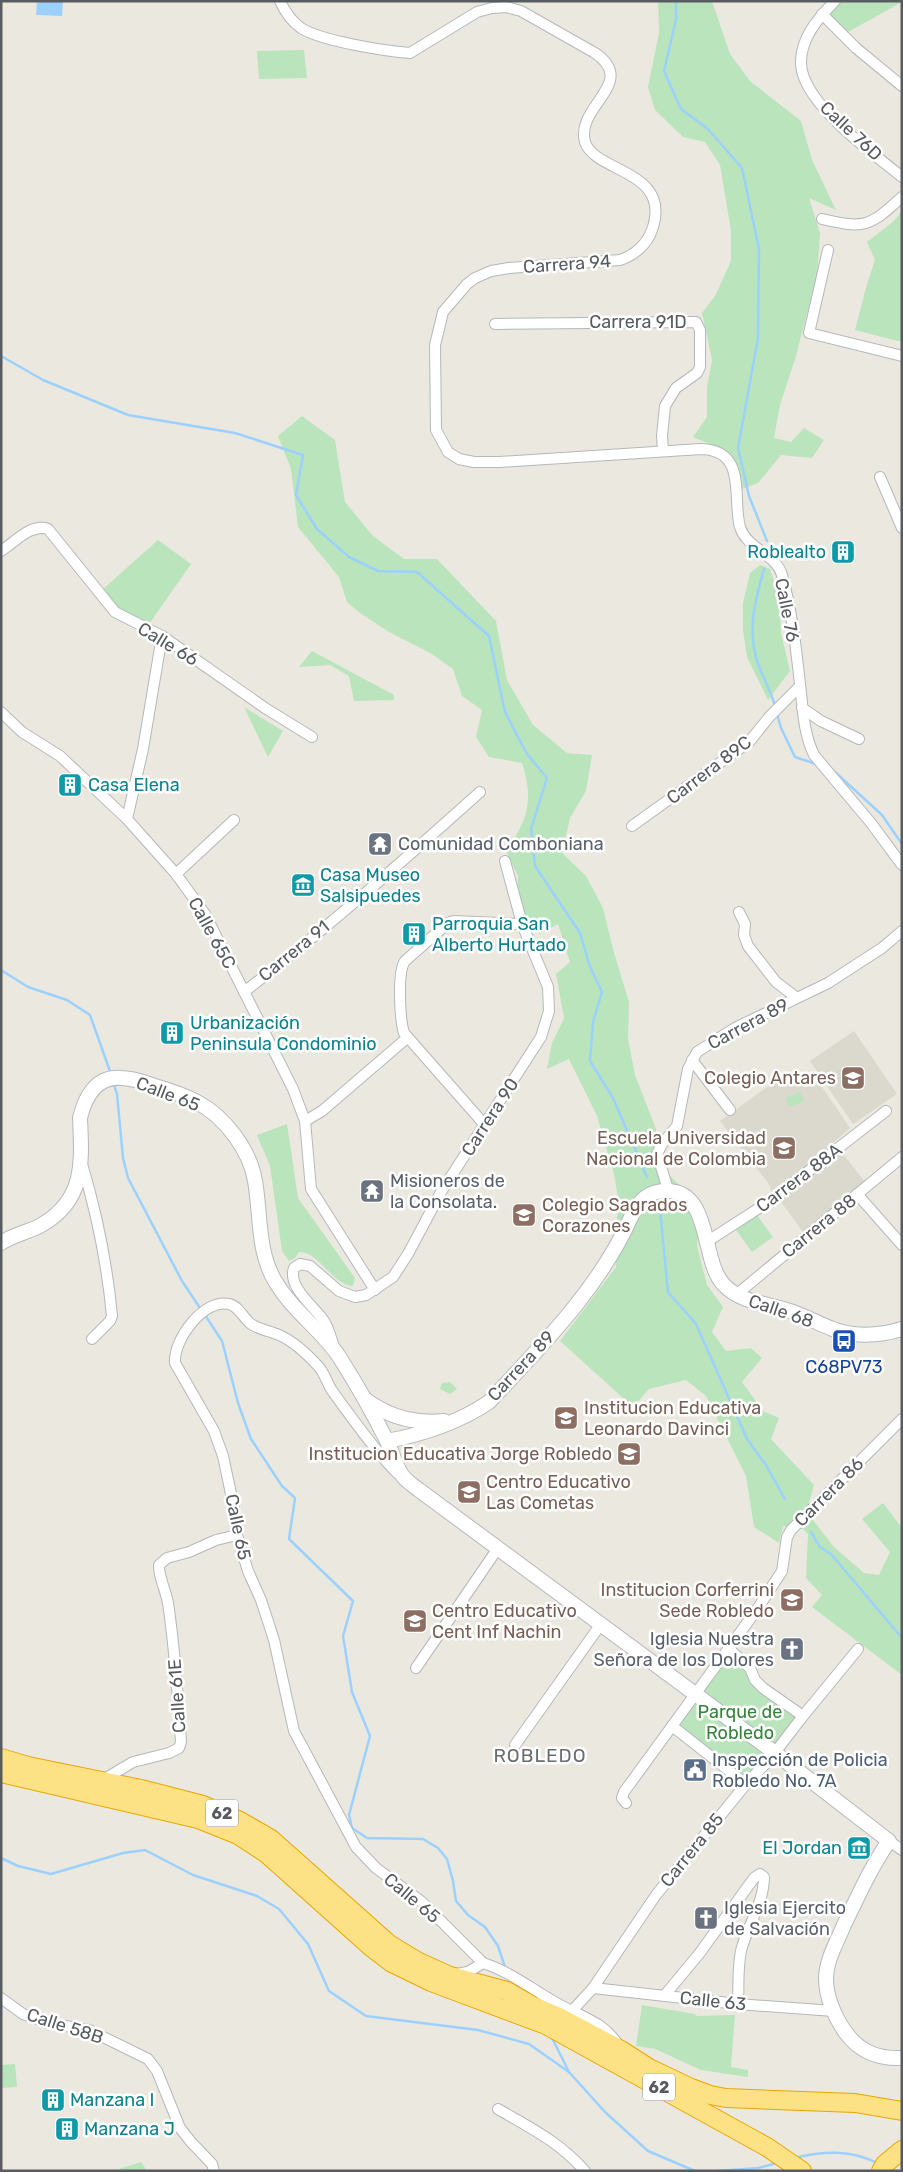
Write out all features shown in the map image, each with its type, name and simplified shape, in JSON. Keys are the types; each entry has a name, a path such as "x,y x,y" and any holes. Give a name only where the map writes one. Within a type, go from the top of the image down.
{"highway":[{"name":"62","path":"1,1758 28,1766 101,1780 203,1805 260,1832 271,1839 389,1944 450,1976 510,1983 546,2025 767,2146 802,2171"},
{"name":"62","path":"1,1773 198,1819 230,1832 267,1854 371,1947 392,1963 432,1982 528,2003 621,2050 649,2068 710,2095 726,2098 855,2103 902,2111"},
{"path":"855,2103 902,2119"},
{"path":"881,2171 885,2164 902,2150"}],"main road":[{"name":"Calle 65","path":"80,1157 80,1118 84,1103 92,1089 109,1078 123,1078 162,1089 197,1102 229,1129 246,1152 254,1172 262,1241 273,1278 287,1301 335,1351 387,1441 402,1476 775,1753 889,1841"},
{"path":"1,1243 42,1224 62,1211 75,1192 78,1183 80,1157"},
{"name":"Calle 68","path":"662,1191 674,1191 686,1196 695,1208 708,1241 716,1274 725,1287 736,1295 747,1300 794,1312 822,1325 850,1334 879,1334 902,1329"},
{"name":"Carrera 89","path":"387,1441 413,1436 462,1418 489,1402 541,1346 599,1274 622,1238 637,1205 650,1194 662,1191"},
{"name":"Carrera 89","path":"363,1398 384,1411 407,1420 434,1422 462,1418"},
{"path":"889,1841 868,1875 831,1955 826,1980 834,2011 848,2035 858,2046 868,2053 881,2058 902,2058"}],"street":[{"name":"Carrera 94","path":"280,1 290,19 309,32 357,45 410,53 484,9 513,8 595,53 609,67 611,80 609,87 589,114 584,128 585,140 591,151 634,178 648,190 652,197 655,214 651,233 636,252 620,260 509,268 483,274 467,284 444,312 436,338 436,430 448,452 467,462 500,462 663,450"},
{"path":"835,1 822,14 856,48 902,86"},
{"name":"Calle 76D","path":"822,14 808,33 802,51 801,65 805,80 817,101 831,117 902,177"},
{"path":"822,219 846,225 866,225 885,213 902,197"},
{"path":"828,250 809,333 902,356"},
{"name":"Carrera 91D","path":"495,324 696,322 700,330 700,367 697,373 676,388 665,406 662,436 663,450"},
{"name":"Calle 76","path":"663,450 710,450 724,457 736,477 740,527 744,534 775,564 781,573 788,601 807,738 814,755 871,823 902,866"},
{"path":"880,477 902,528"},
{"name":"Calle 66","path":"1,552 31,529 37,527 46,528 55,536 110,608 120,616 162,636 265,708 312,737"},
{"path":"127,820 162,636"},
{"name":"Carrera 89C","path":"632,826 748,742 770,716 800,686"},
{"path":"802,708 821,721 858,739"},
{"name":"Calle 65C","path":"1,712 22,732 60,756 127,820 176,874 205,914 287,1074 305,1121 311,1189 375,1290"},
{"name":"Carrera 91","path":"244,992 294,954 480,792"},
{"path":"176,874 234,820"},
{"name":"Carrera 90","path":"335,1351 330,1332 324,1320 295,1284 292,1275 294,1268 300,1264 310,1266 339,1291 350,1296 362,1296 375,1290 393,1277 441,1192 538,1042 549,1011 547,982 522,924 505,861"},
{"path":"739,912 745,924 744,935 748,946 776,982 796,998"},
{"path":"484,1124 407,1038 401,1021 402,966 436,932 451,922 522,924"},
{"name":"Carrera 89","path":"662,1191 667,1186 657,1154 662,1144 678,1126 688,1069 697,1052 735,1028 828,983 882,948 902,931"},
{"path":"305,1121 322,1111 407,1038"},
{"path":"692,1060 730,1110"},
{"name":"Carrera 88A","path":"708,1241 770,1201 886,1111"},
{"path":"80,1157 93,1197 102,1238 112,1316 110,1321 92,1339"},
{"name":"Carrera 88","path":"736,1295 902,1157"},
{"path":"857,1194 902,1245"},
{"name":"Calle 65","path":"402,1476 396,1473 332,1391 319,1367 280,1335 265,1331 251,1323 231,1305 222,1303 194,1319 186,1329 176,1352 175,1362 219,1443 230,1486 237,1535 248,1571 261,1600 274,1640 294,1732 349,1837 369,1861 422,1902 483,1963"},
{"name":"Carrera 86","path":"624,1800 624,1792 729,1649 782,1571 787,1537 791,1530 902,1418"},
{"name":"Calle 61E","path":"132,1762 169,1753 179,1748 181,1742 175,1661 168,1602 159,1565 168,1558 189,1552 216,1540 237,1535"},
{"path":"416,1668 498,1548"},
{"path":"515,1745 601,1624"},
{"path":"729,1649 750,1668 755,1680 763,1688 803,1716"},
{"name":"Carrera 85","path":"572,2011 593,1988 656,1895 746,1784 775,1753 858,1649"},
{"path":"672,1726 746,1784"},
{"path":"101,1780 132,1762"},
{"path":"132,1762 131,1778 141,1789"},
{"name":"Calle 65","path":"889,1841 902,1850"},
{"path":"664,1996 700,1954 754,1878 760,1874 763,1875 762,1891 742,1949 738,1968 738,2004"},
{"path":"450,1976 468,1972 483,1963 510,1983"},
{"name":"Calle 63","path":"593,1988 738,2004 834,2011"},
{"name":"Calle 58B","path":"1,1998 24,2014 48,2023 89,2030 148,2059 157,2071 180,2128 190,2142 212,2164 214,2171"},
{"path":"528,2003 572,2011 596,2022 613,2036 621,2050"},
{"path":"498,2109 534,2128 566,2151 585,2171"}],"shaded area":[{"name":"Colegio Antares","path":"854,1031 897,1094 853,1124 810,1061"},
{"name":"Escuela Universidad Nacional de Colombia","path":"796,1073 818,1081 850,1128 804,1168 771,1191 769,1184 720,1121 785,1074"},
{"path":"840,1150 865,1182 803,1232 779,1199"}],"green space":[{"path":"658,1 712,1 730,54 750,81 801,121 812,160 836,210 809,198 820,233 817,275 796,356 780,405 774,438 791,442 804,428 824,440 812,458 781,455 758,483 742,489 735,467 726,454 693,437 707,417 707,387 712,360 702,313 715,296 731,261 731,231 720,165 705,142 683,137 655,110 648,87 659,33"},
{"path":"841,1 902,2 848,32 830,14"},
{"path":"304,50 307,78 259,79 257,51"},
{"path":"902,211 902,342 855,330 875,260 867,242 894,221"},
{"path":"302,416 335,440 345,502 373,536 404,559 437,559 496,621 507,680 533,725 567,753 592,755 586,791 570,818 562,853 586,876 603,908 629,1002 628,1039 635,1075 656,1129 658,1163 701,1208 697,1246 707,1285 723,1307 712,1332 726,1351 751,1348 762,1358 742,1382 763,1411 779,1418 771,1439 814,1485 809,1503 813,1520 834,1547 864,1573 879,1575 890,1552 862,1519 883,1503 902,1528 902,1675 812,1607 822,1595 806,1578 808,1534 803,1529 783,1526 779,1543 754,1527 746,1476 706,1396 686,1380 649,1389 633,1407 560,1341 616,1267 615,1233 619,1203 614,1174 597,1116 569,1059 547,1069 552,1043 564,1018 556,974 570,962 558,924 540,934 516,903 518,876 506,851 524,819 527,809 528,788 526,776 522,763 489,757 476,737 482,710 462,696 453,669 432,654 389,632 347,602 339,577 298,527 291,469 278,436"},
{"path":"158,540 191,564 147,627 121,612 102,590"},
{"path":"760,565 770,569 780,600 781,633 790,671 768,700 747,657 743,630 743,603 750,573"},
{"path":"312,651 394,695 394,700 354,701 349,676 330,665 299,667"},
{"path":"244,707 283,731 268,757"},
{"path":"800,1092 804,1101 789,1107 785,1098"},
{"path":"287,1124 298,1198 355,1278 353,1286 339,1280 320,1262 306,1253 299,1252 295,1258 289,1261 282,1251 270,1166 257,1135"},
{"path":"757,1215 773,1237 752,1252 736,1230"},
{"path":"450,1382 457,1389 450,1394 440,1389 442,1383"},
{"name":"Parque de Robledo","path":"727,1654 740,1665 750,1679 797,1716 747,1779 676,1724"},
{"path":"642,2005 695,2014 696,2016 735,2015 731,2067 748,2070 748,2077 701,2070 655,2049 636,2046"},
{"path":"15,2064 17,2087 1,2088 1,2065"},
{"path":"141,2162 147,2171 120,2171 119,2169"}],"water":[{"path":"37,1 63,1 62,16 36,15"}],"waterway":[{"path":"676,1 676,20 664,71 681,109 708,129 742,168 759,249 758,338 738,448 749,496 767,541"},
{"path":"1,356 43,380 128,415 235,433 303,455 296,495 317,529 349,557 378,571 417,572 489,636 505,712 527,754 547,778 531,829 535,866 580,933 590,967 602,992 593,1022 590,1061 613,1098 647,1177"},
{"path":"764,569 755,605 752,629 755,654 775,706"},
{"path":"777,714 781,728 795,757 816,764"},
{"path":"835,772 882,815 902,844"},
{"path":"1,970 28,987 67,1000 90,1015 111,1074"},
{"path":"113,1082 117,1094 123,1158 128,1178 182,1281 202,1311"},
{"path":"660,1208 668,1292 696,1324 747,1439 766,1465 785,1499"},
{"path":"205,1315 222,1341 238,1403 251,1439 282,1486 295,1498 289,1539 353,1601 343,1636 352,1692 370,1736 349,1815 352,1828 367,1838 423,1839 438,1848 447,1859 456,1901 468,1915 485,1927 498,1946 505,1967"},
{"path":"811,1532 820,1547 831,1554 902,1638"},
{"path":"1,1858 18,1866 51,1874 123,1853 145,1850 193,1875 257,1896 279,1909 308,1944 329,1991 366,2016 478,2030 529,2044 569,2072 605,2112 648,2151 695,2171"},
{"path":"551,2036 569,2072"},
{"path":"794,2158 837,2153 858,2156 879,2164"},
{"path":"717,2171 758,2168 777,2163"}],"place":[{"name":"Roblealto","path":"843,552"},
{"name":"Casa Elena","path":"70,785"},
{"name":"Comunidad Comboniana","path":"380,844"},
{"name":"Casa Museo Salsipuedes","path":"303,885"},
{"name":"Parroquia San Alberto Hurtado","path":"414,934"},
{"name":"Urbanización Peninsula Condominio","path":"172,1033"},
{"name":"Colegio Antares","path":"853,1078"},
{"name":"Escuela Universidad Nacional de Colombia","path":"784,1148"},
{"name":"Misioneros de la Consolata.","path":"372,1191"},
{"name":"Colegio Sagrados Corazones","path":"524,1215"},
{"name":"C68PV73","path":"844,1341"},
{"name":"Institucion Educativa Leonardo Davinci","path":"566,1418"},
{"name":"Institucion Educativa Jorge Robledo","path":"629,1454"},
{"name":"Centro Educativo Las Cometas","path":"469,1492"},
{"name":"Institucion Corferrini Sede Robledo","path":"792,1600"},
{"name":"Centro Educativo Cent Inf Nachin","path":"415,1621"},
{"name":"Iglesia Nuestra Señora de los Dolores","path":"792,1649"},
{"name":"Inspección de Policia Robledo No. 7A","path":"695,1770"},
{"name":"El Jordan","path":"859,1848"},
{"name":"Iglesia Ejercito de Salvación","path":"706,1918"},
{"name":"Manzana I","path":"53,2100"},
{"name":"Manzana J","path":"67,2129"}],"district":[{"name":"ROBLEDO","path":"540,1755"}]}
